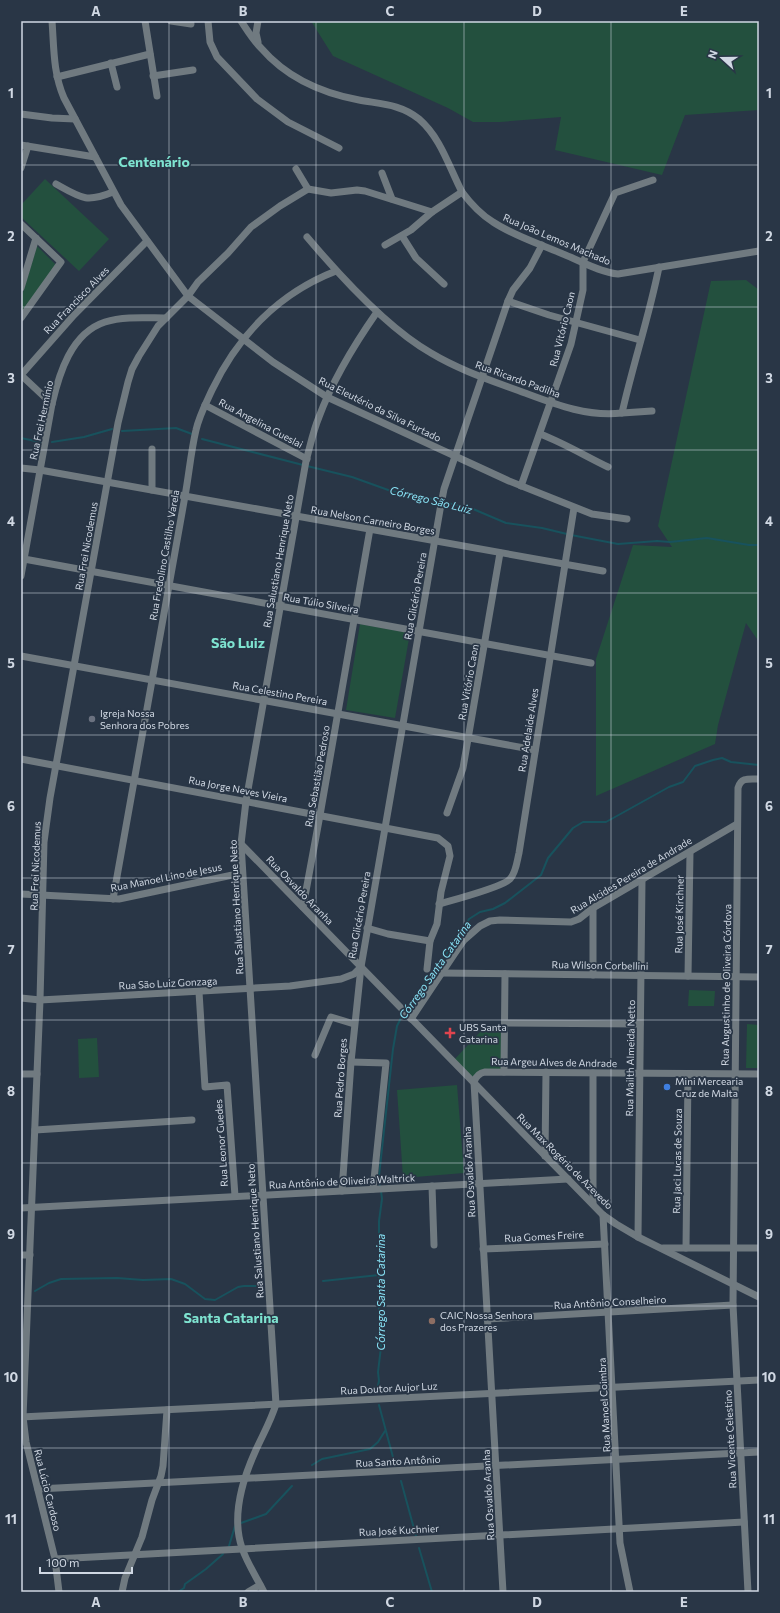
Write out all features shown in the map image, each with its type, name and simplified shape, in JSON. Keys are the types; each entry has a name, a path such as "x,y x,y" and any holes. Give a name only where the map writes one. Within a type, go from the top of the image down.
{"street":[{"name":"Rua Eleutério da Silva Furtado","path":"52,21 57,77 62,93 74,119 113,192 188,296 273,362 327,397 521,486 574,508 599,516 627,519"},
{"path":"145,21 157,96"},
{"path":"171,21 191,24"},
{"path":"208,21 210,42 216,57 257,99 288,122 339,148"},
{"name":"Rua João Lemos Machado","path":"241,21 260,48 285,70 306,83 342,96 396,106 414,116 435,138 462,192 474,207 492,222 542,245 602,271 618,274 759,250"},
{"path":"258,21 256,33 260,48"},
{"path":"57,77 150,54"},
{"path":"112,63 117,87"},
{"path":"154,76 193,70"},
{"path":"21,114 74,119"},
{"path":"21,168 24,145 95,157"},
{"path":"296,169 308,189 331,193 361,190 432,212"},
{"path":"382,173 392,199"},
{"name":"Rua Vitório Caon","path":"521,486 551,403 577,322 583,290 583,262 615,193 653,180"},
{"path":"56,184 75,195 87,198 100,197 113,192"},
{"name":"Rua Frei Nicodemus","path":"22,1417 23,1365 30,1255 38,1074 46,822 118,423 130,376 139,356 166,318 188,296 198,282 252,227 280,206 308,189"},
{"path":"385,245 402,236 432,212 462,192"},
{"path":"21,224 61,262 21,318"},
{"path":"402,236 416,258 444,284"},
{"path":"21,288 36,238"},
{"name":"Rua Ricardo Padilha","path":"308,238 336,271 377,312 398,330 429,352 463,370 551,403 598,414 652,411"},
{"name":"Rua Francisco Alves","path":"21,375 74,315 147,241"},
{"name":"Rua Glicério Pereira","path":"360,967 443,496 455,456 508,301 530,268 542,245"},
{"path":"622,413 640,340 651,305 658,267"},
{"name":"Rua Fredolino Castilho Varela","path":"113,899 196,430 205,405 227,362 243,339 261,319 286,298 309,282 336,271"},
{"path":"508,301 640,340"},
{"name":"Rua Salustiano Henrique Neto","path":"276,1404 241,844 246,801 307,460 318,418 327,397 347,358 377,312"},
{"name":"Rua Frei Hermínio","path":"21,576 52,404 59,379 70,354 82,337 105,322 116,320 166,318"},
{"path":"21,375 52,404"},
{"name":"Rua Angelina Gueslai","path":"205,405 307,460"},
{"path":"540,434 566,444 588,458 608,467"},
{"path":"152,449 152,490"},
{"name":"Rua Nelson Carneiro Borges","path":"21,468 108,482 603,571"},
{"name":"Rua Adelaide Alves","path":"439,904 501,885 511,879 514,873 519,853 574,508"},
{"name":"Rua Sebastião Pedroso","path":"303,907 370,529"},
{"name":"Rua Vitório Caon","path":"447,813 462,772 500,553"},
{"name":"Rua Túlio Silveira","path":"24,560 591,663"},
{"name":"Rua Celestino Pereira","path":"21,656 535,750"},
{"name":"Rua Jorge Neves Vieira","path":"21,759 438,838 448,846 450,856 439,904"},
{"name":"Rua Augustinho de Oliveira Córdova","path":"733,1284 738,788 740,782 746,779 759,779"},
{"name":"Rua Alcides Pereira de Andrade","path":"409,1018 464,940 480,926 490,921 571,922 579,919 593,908 737,824"},
{"name":"Rua Osvaldo Aranha","path":"241,844 409,1018 474,1082 503,1592"},
{"name":"Rua José Kirchner","path":"688,976 690,852"},
{"name":"Rua Manoel Lino de Jesus","path":"21,894 113,899 242,873"},
{"name":"Rua Mailth Almeida Netto","path":"638,1237 642,880"},
{"path":"427,969 430,941 437,924 439,904"},
{"path":"593,908 593,975"},
{"path":"367,928 430,941"},
{"name":"Rua São Luiz Gonzaga","path":"21,998 40,1000 250,989 311,984 341,979 354,974 360,967"},
{"name":"Rua Pedro Borges","path":"342,1191 354,1024 360,967"},
{"name":"Rua Wilson Corbellini","path":"441,973 759,977"},
{"path":"504,1072 505,974"},
{"name":"Rua Leonor Guedes","path":"199,992 205,1087 228,1085 235,1196"},
{"path":"315,1055 331,1017 354,1024"},
{"path":"505,1023 640,1024"},
{"path":"351,1062 386,1063 375,1189"},
{"name":"Rua Argeu Alves de Andrade","path":"474,1082 480,1073 485,1072 759,1074"},
{"path":"545,1156 546,1072"},
{"path":"593,1073 593,1204"},
{"path":"21,1074 38,1074"},
{"name":"Rua Jaci Lucas de Souza","path":"686,1248 688,1074"},
{"name":"Rua Max Rogério de Azevedo","path":"474,1082 603,1215 638,1237 759,1297"},
{"path":"35,1130 192,1120"},
{"name":"Rua Antônio de Oliveira Waltrick","path":"21,1208 568,1179"},
{"path":"432,1186 434,1245"},
{"name":"Rua Manoel Coimbra","path":"603,1215 622,1557 630,1592"},
{"name":"Rua Gomes Freire","path":"483,1249 605,1244"},
{"path":"661,1248 759,1248"},
{"path":"21,1255 30,1255"},
{"name":"Rua Vicente Celestino","path":"733,1284 740,1453 748,1592"},
{"name":"Rua Antônio Conselheiro","path":"487,1319 733,1304"},
{"name":"Rua Doutor Aujor Luz","path":"22,1417 759,1380"},
{"path":"248,1592 262,1589 242,1549 238,1530 239,1504 244,1479 273,1415 276,1404"},
{"path":"122,1592 125,1578 142,1537 163,1466 166,1410"},
{"name":"Rua Lúcio Cardoso","path":"22,1417 26,1442 55,1559 60,1592"},
{"name":"Rua Santo Antônio","path":"38,1490 759,1452"},
{"name":"Rua José Kuchnier","path":"55,1559 744,1522"}],"green space":[{"path":"311,21 759,21 759,110 685,115 662,175 555,150 561,117 500,122 473,122 448,108 333,56"},
{"path":"45,179 109,239 79,271 21,217 21,205"},
{"path":"37,246 56,265 21,314 21,299"},
{"path":"746,280 759,290 759,642 746,623 718,725 715,744 596,796 596,659 633,545 672,547 658,526 711,281"},
{"path":"360,624 410,633 395,718 346,710"},
{"path":"689,990 715,991 714,1006 688,1006"},
{"path":"747,1024 759,1025 759,1068 746,1068"},
{"path":"481,1031 505,1031 504,1072 485,1072 474,1082 453,1061"},
{"path":"97,1038 99,1077 79,1078 78,1039"},
{"path":"457,1085 464,1173 403,1178 397,1090"}],"waterway":[{"name":"Córrego São Luiz","path":"122,431 176,428 192,434"},
{"name":"Córrego São Luiz","path":"52,442 84,437 112,429"},
{"name":"Córrego São Luiz","path":"21,438 40,442"},
{"name":"Córrego São Luiz","path":"202,439 303,465"},
{"name":"Córrego São Luiz","path":"307,466 352,477 391,491 418,495 473,509 506,523 542,528 567,534"},
{"name":"Córrego São Luiz","path":"571,535 618,544 657,541 670,542 707,538 749,545 759,545"},
{"name":"Córrego Santa Catarina","path":"406,1011 461,933 469,919 480,912 493,909 505,903 541,875 548,858 573,828 583,822 606,822 669,787 683,782 695,766 722,758 731,762 759,765"},
{"name":"Córrego Santa Catarina","path":"380,1187 379,1176 393,1049 397,1026 403,1014"},
{"name":"Córrego Santa Catarina","path":"377,1390 381,1347 381,1324 379,1319 379,1221 382,1199 381,1191"},
{"path":"323,1281 379,1275"},
{"path":"35,1291 49,1283 61,1279 171,1279 185,1284 205,1299 215,1300 238,1287 259,1286"},
{"name":"Córrego Santa Catarina","path":"379,1405 394,1461"},
{"path":"312,1465 322,1459 370,1449 378,1442 385,1431"},
{"name":"Córrego Santa Catarina","path":"401,1481 416,1536"},
{"path":"241,1523 266,1514 292,1486"},
{"path":"229,1546 235,1526"},
{"name":"Córrego Santa Catarina","path":"419,1548 432,1592"},
{"path":"178,1592 184,1588 185,1584 206,1569 223,1554"}],"place":[{"name":"Igreja Nossa Senhora dos Pobres","path":"92,719"},
{"name":"UBS Santa Catarina","path":"450,1033"},
{"name":"Mini Mercearia Cruz de Malta","path":"667,1087"},
{"name":"CAIC Nossa Senhora dos Prazeres","path":"432,1321"}],"district":[{"name":"Centenário","path":"154,162"},
{"name":"São Luiz","path":"238,643"},
{"name":"Santa Catarina","path":"231,1318"}]}
